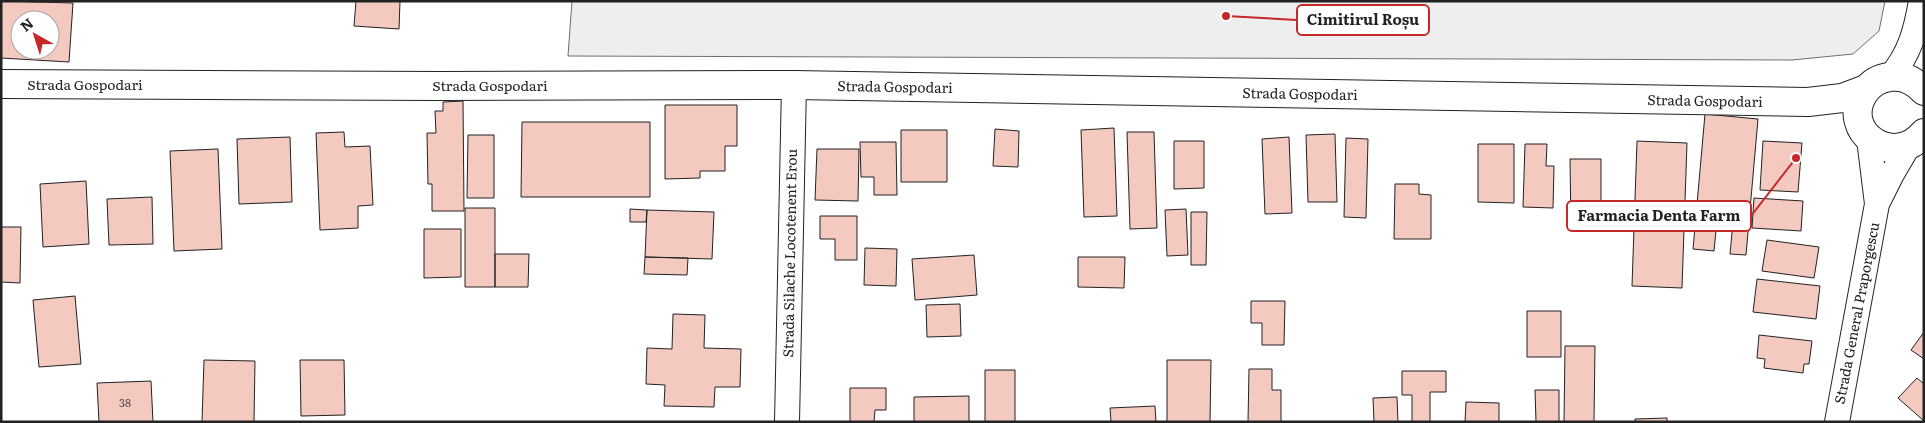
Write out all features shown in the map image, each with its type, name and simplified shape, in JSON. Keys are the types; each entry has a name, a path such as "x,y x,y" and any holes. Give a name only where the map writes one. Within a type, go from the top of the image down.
{"street":[{"path":"1890,77 1904,59 1914,34 1921,1"},
{"path":"1914,34 1920,87"},
{"path":"1890,77 1908,79 1920,87"},
{"name":"Strada Gospodari","path":"1,84 794,85 1790,102 1827,101 1855,94 1866,90 1877,81 1890,77"},
{"name":"Strada Silache Locotenent Erou","path":"787,422 794,85"},
{"path":"1865,132 1858,110 1859,103 1866,90"},
{"name":"Strada Gospodari","path":"1790,102 1834,114 1865,132 1878,145 1888,148 1899,148 1917,139"},
{"name":"Strada General Praporgescu","path":"1865,132 1877,204"},
{"name":"Strada General Praporgescu","path":"1837,422 1877,204 1892,174 1917,139"}],"shaded area":[{"path":"572,1 1885,1 1879,31 1853,54 1792,60 568,56"}],"building":[{"path":"1,1 73,3 69,62 35,60 60,60 60,10 10,10 10,59 1,58"},
{"path":"356,1 400,1 399,29 354,26"},
{"path":"463,101 464,211 432,211 432,184 428,184 427,133 436,133 435,111 443,111 443,102"},
{"path":"665,105 737,105 737,146 725,146 725,171 700,171 700,178 665,179"},
{"path":"1705,114 1758,119 1746,255 1730,254 1734,211 1718,210 1714,251 1693,249"},
{"path":"522,122 650,122 650,197 521,197"},
{"path":"1114,128 1117,216 1084,217 1081,130"},
{"path":"995,129 1019,131 1018,167 993,166"},
{"path":"901,130 947,130 947,182 901,182"},
{"path":"344,132 345,147 370,146 373,205 358,206 358,228 320,230 316,133"},
{"path":"1127,132 1154,132 1157,228 1130,229"},
{"path":"1335,134 1337,202 1308,202 1306,135"},
{"path":"468,135 494,135 494,198 467,198"},
{"path":"290,137 292,202 239,204 237,139"},
{"path":"1289,137 1292,213 1265,214 1262,139"},
{"path":"1346,138 1368,139 1366,218 1344,217"},
{"path":"1174,141 1204,141 1204,188 1174,189"},
{"path":"1637,141 1687,143 1682,288 1632,286"},
{"path":"1763,141 1802,143 1798,192 1760,190"},
{"path":"860,142 896,142 897,195 874,195 874,177 861,177"},
{"path":"1478,144 1514,144 1514,203 1478,202"},
{"path":"1525,144 1547,144 1546,166 1554,166 1553,208 1523,207"},
{"path":"218,149 222,249 174,251 170,151"},
{"path":"817,149 859,149 858,201 815,200"},
{"path":"1570,159 1601,159 1601,226 1571,227"},
{"path":"86,181 89,244 43,247 40,184"},
{"path":"1395,184 1419,184 1419,194 1431,195 1431,239 1394,239"},
{"path":"152,197 153,244 109,245 107,199"},
{"path":"1754,198 1803,201 1801,231 1752,228"},
{"path":"465,208 495,208 495,287 465,287"},
{"path":"630,209 647,210 646,222 630,222"},
{"path":"1186,209 1188,255 1167,256 1165,210"},
{"path":"647,210 714,212 712,259 645,257"},
{"path":"1191,212 1207,212 1206,265 1191,265"},
{"path":"820,216 857,216 857,260 835,260 835,239 820,239"},
{"path":"1,227 21,227 20,283 1,282"},
{"path":"424,229 461,229 461,277 424,278"},
{"path":"1767,240 1819,247 1814,278 1762,271"},
{"path":"865,248 897,249 896,286 864,285"},
{"path":"495,254 529,254 528,287 495,287"},
{"path":"974,255 977,295 915,300 912,259"},
{"path":"645,257 688,258 687,275 644,274"},
{"path":"1078,257 1125,257 1124,288 1078,287"},
{"path":"1757,279 1820,286 1816,319 1753,312"},
{"path":"75,296 81,364 39,367 33,300"},
{"path":"1251,301 1285,301 1284,345 1262,345 1262,323 1251,323"},
{"path":"960,304 961,336 927,337 926,305"},
{"path":"1527,311 1561,311 1561,357 1527,357"},
{"path":"673,314 705,315 704,348 741,349 740,387 715,387 714,407 664,406 665,385 646,384 647,348 672,349"},
{"path":"1924,332 1924,359 1911,350"},
{"path":"1759,335 1812,341 1809,364 1804,364 1803,373 1764,368 1765,359 1757,358"},
{"path":"1565,346 1595,346 1594,422 1564,422"},
{"path":"204,360 255,361 254,422 202,422"},
{"path":"300,360 344,360 345,415 301,416"},
{"path":"1167,360 1211,360 1210,422 1167,422"},
{"path":"1249,369 1272,369 1272,390 1281,390 1281,422 1248,422"},
{"path":"985,370 1015,370 1015,422 985,422"},
{"path":"1402,371 1446,371 1446,392 1430,392 1430,422 1412,422 1412,395 1402,395"},
{"path":"1917,378 1924,384 1924,421 1898,398"},
{"path":"151,381 153,422 99,422 97,383"},
{"path":"850,388 886,388 886,410 875,410 874,422 850,422"},
{"path":"1535,390 1559,390 1559,422 1536,422"},
{"path":"969,396 969,422 914,422 914,397"},
{"path":"1397,397 1398,422 1374,422 1373,398"},
{"path":"1466,402 1499,403 1499,422 1465,422"},
{"path":"1155,406 1156,422 1111,422 1110,408"},
{"path":"1667,418 1667,422 1635,422 1635,419"}],"place":[{"name":"Cimitirul Roșu","path":"1226,16"},
{"name":"Farmacia Denta Farm","path":"1796,158"}]}
